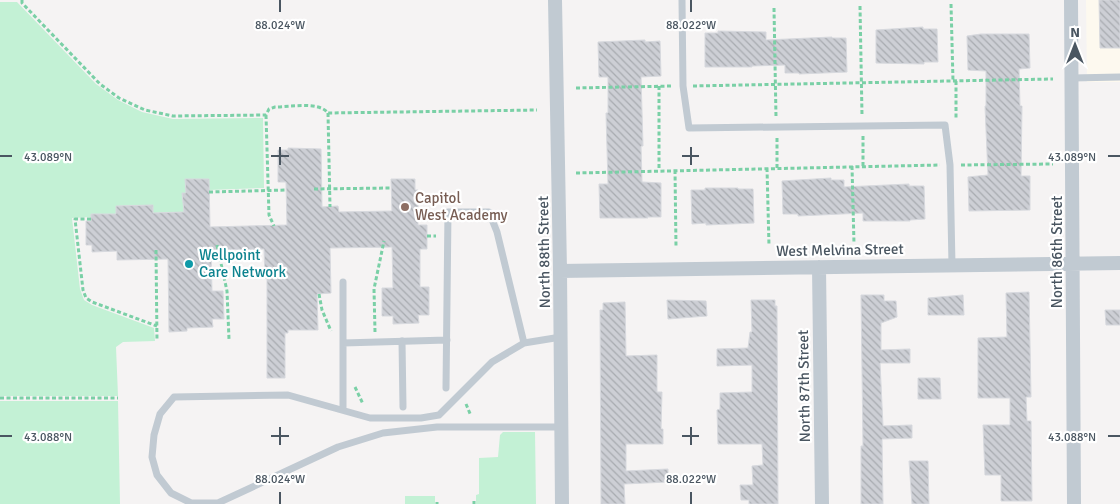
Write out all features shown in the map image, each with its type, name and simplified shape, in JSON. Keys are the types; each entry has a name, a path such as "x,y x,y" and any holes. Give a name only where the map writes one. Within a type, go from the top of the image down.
{"street":[{"name":"North 88th Street","path":"555,0 562,504"},
{"name":"North 86th Street","path":"1071,0 1074,504"},
{"name":"West Melvina Street","path":"560,271 1120,263"},
{"name":"North 87th Street","path":"819,267 822,504"}],"lane":[{"path":"682,0 683,86 689,128 945,125 950,165 952,264"},
{"path":"1072,78 1120,77"},
{"path":"446,388 448,212 489,212 497,232 524,343"},
{"path":"343,282 343,410"},
{"path":"561,337 524,343 492,362 439,415 421,418 370,418 288,395 174,397 160,414 154,435 152,457 157,475 171,493 191,503 218,502 338,447 383,432 437,427 562,427"},
{"path":"343,343 447,340"},
{"path":"402,341 403,407"}],"path":[{"path":"22,0 22,3 100,84 119,98 145,110 173,116 266,115"},
{"path":"951,4 953,80"},
{"path":"860,6 863,166"},
{"path":"774,8 777,168"},
{"path":"576,88 1053,79"},
{"path":"659,86 659,170"},
{"path":"274,226 269,215 266,115 269,109 275,107 318,106 325,108 328,113 330,206"},
{"path":"328,113 537,110"},
{"path":"576,173 852,166 1053,164"},
{"path":"852,166 854,244"},
{"path":"767,168 769,246"},
{"path":"675,170 676,248"},
{"path":"314,189 391,188"},
{"path":"209,192 286,190"},
{"path":"91,219 75,219 82,290 86,298 92,302 157,326"},
{"path":"427,236 436,236 436,246"},
{"path":"375,334 374,289 384,241"},
{"path":"217,245 227,291 229,339"},
{"path":"156,250 157,341"},
{"path":"0,398 118,398"}],"shaded area":[{"path":"1086,0 1120,0 1120,82 1087,82"}],"green space":[{"path":"0,2 17,2 96,84 118,100 142,112 173,119 263,118 264,188 209,190 209,179 186,179 186,193 182,193 184,212 153,213 153,205 116,206 116,215 91,214 91,217 72,218 80,289 84,300 92,305 154,328 155,341 123,342 116,347 118,396 0,396"},
{"path":"0,401 118,401 120,504 0,504"},
{"path":"503,432 535,432 536,504 476,504 476,495 479,494 479,458 498,457 500,435"},
{"path":"405,496 435,496 435,504 405,504"}],"building":[{"path":"1099,0 1120,0 1120,48 1100,48"},
{"path":"923,27 923,29 937,29 938,62 924,62 924,64 876,63 876,30"},
{"path":"718,31 766,32 766,40 846,38 847,72 785,73 785,65 705,67 705,33 718,33"},
{"path":"981,34 1029,34 1030,68 1019,69 1020,106 1022,106 1021,176 1030,176 1030,210 969,211 968,177 988,175 985,106 986,71 968,70 967,36"},
{"path":"645,40 645,42 660,41 661,76 641,77 642,182 661,183 661,217 600,218 599,184 608,184 606,113 608,113 608,77 599,77 598,42"},
{"name":"Wellpoint Care Network","path":"288,148 321,149 322,207 338,206 339,212 392,211 391,179 415,179 415,190 418,190 418,225 427,225 427,249 420,249 420,287 429,287 429,315 418,315 419,323 393,324 393,316 382,316 382,288 393,288 392,247 330,248 331,293 317,294 318,330 288,330 288,333 285,333 285,378 267,378 267,278 265,278 264,249 211,250 212,291 223,291 224,319 212,319 213,327 187,328 187,331 169,332 168,259 117,260 117,251 92,252 92,245 86,245 86,221 91,221 91,214 116,214 116,206 153,205 153,213 184,212 182,193 186,193 185,179 209,179 210,227 287,225 286,182 278,182 278,150 288,150"},
{"path":"831,178 831,180 844,180 844,187 909,184 909,186 924,186 925,219 910,221 863,221 863,213 798,216 798,214 783,214 782,181"},
{"path":"705,188 753,189 754,223 692,224 691,190 705,190"},
{"path":"1029,292 1031,397 1026,397 1027,421 1031,421 1032,501 1001,501 1001,475 985,475 983,425 1010,425 1010,398 978,398 978,338 1007,337 1006,293"},
{"path":"861,295 884,295 884,301 896,301 897,317 881,323 881,350 910,349 910,363 880,363 883,426 912,425 912,438 882,439 883,504 861,504 861,446 863,446"},
{"path":"963,295 964,315 928,315 928,298"},
{"path":"667,300 706,301 707,316 668,319"},
{"path":"751,300 775,300 775,306 777,306 778,504 749,504 749,500 741,500 740,485 753,485 752,466 763,465 762,444 718,444 717,410 720,409 720,393 752,392 752,365 717,366 717,349 748,348 750,332 752,332"},
{"path":"625,302 626,356 657,355 657,392 662,392 661,429 663,429 663,444 626,444 626,471 668,469 668,482 624,484 625,504 601,504 600,310 603,310 603,303"},
{"path":"1105,310 1120,310 1120,325 1106,325"},
{"path":"918,378 940,378 941,399 918,399"},
{"path":"909,461 928,461 929,504 912,504"}],"place":[{"name":"Capitol West Academy","path":"405,207"},
{"name":"Wellpoint Care Network","path":"189,264"}]}
